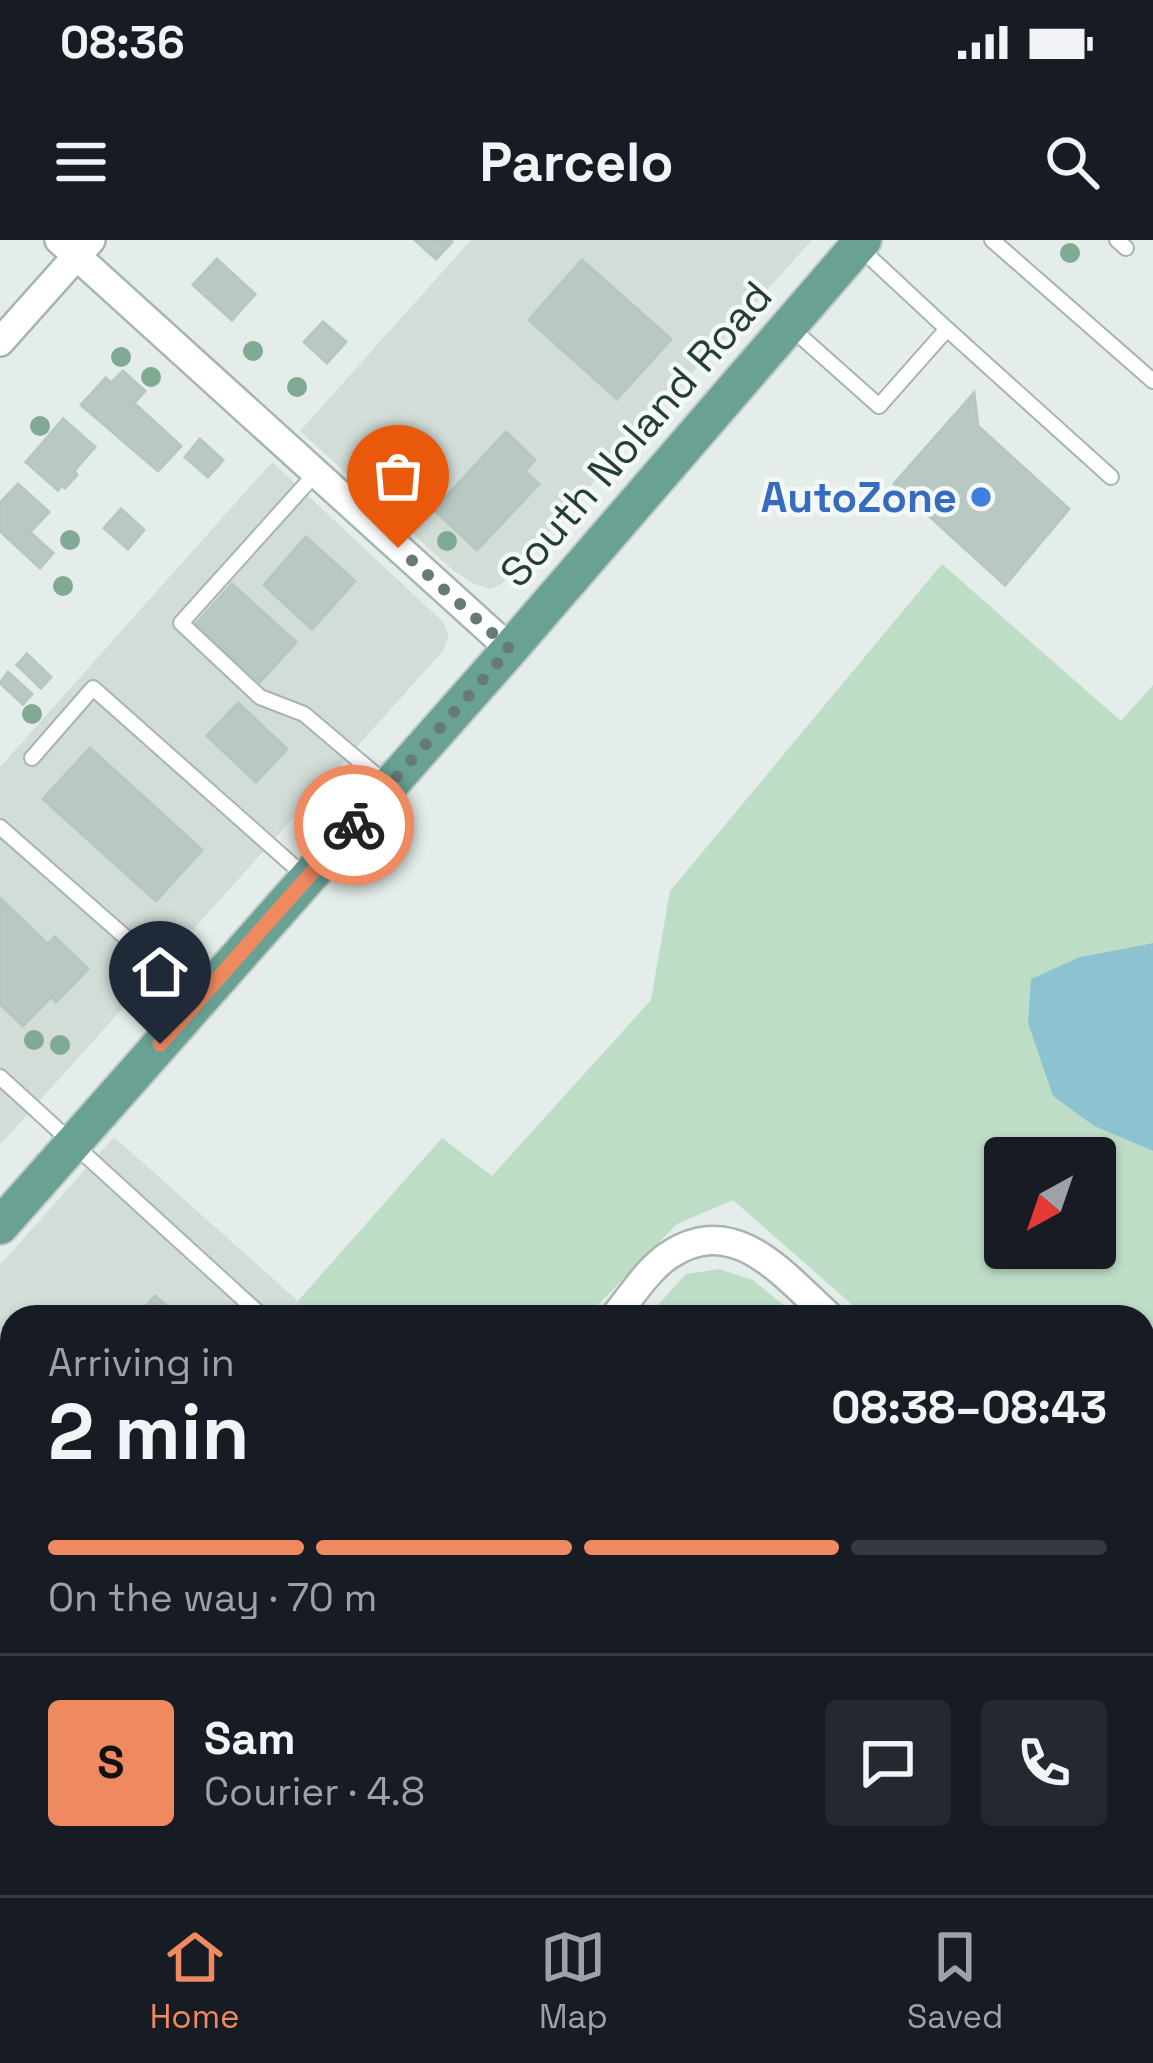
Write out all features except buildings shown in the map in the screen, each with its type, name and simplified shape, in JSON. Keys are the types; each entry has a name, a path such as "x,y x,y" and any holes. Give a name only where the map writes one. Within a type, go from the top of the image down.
{"main road":[{"name":"South Noland Road","path":"0,1226 510,649 860,243"}],"street":[{"path":"0,342 76,245 510,649"},
{"path":"624,1305 668,1255 710,1238 730,1239 752,1248 816,1305"}],"lane":[{"path":"992,240 1153,382"},
{"path":"860,243 1111,477"},
{"path":"789,326 879,406 947,329"},
{"path":"316,473 181,623 260,697 304,714 389,786"},
{"path":"32,758 93,688 308,878"},
{"path":"0,827 198,1001"},
{"path":"0,1077 249,1305"}],"shaded area":[{"path":"471,240 812,240 503,583 491,589 455,572 300,431"},
{"path":"272,462 443,622 449,637 442,652 0,1145 0,767"},
{"path":"114,1137 303,1305 0,1305 0,1265"}],"green space":[{"path":"942,564 1121,721 1153,685 1153,943 1080,957 1094,1126 1153,1151 1153,1305 852,1305 733,1200 677,1224 598,1305 302,1305 298,1301 442,1138 492,1176 651,1000 670,891"},
{"path":"719,1269 753,1280 783,1305 658,1305 686,1274"}],"water":[{"path":"1153,943 1153,1151 1094,1126 1053,1096 1028,1023 1031,979 1080,957"}],"way so far":[{"path":"354,825 510,649 398,548"}],"place":[{"name":"AutoZone","path":"981,497"}],"route":[{"path":"160,1044 354,825"}]}
